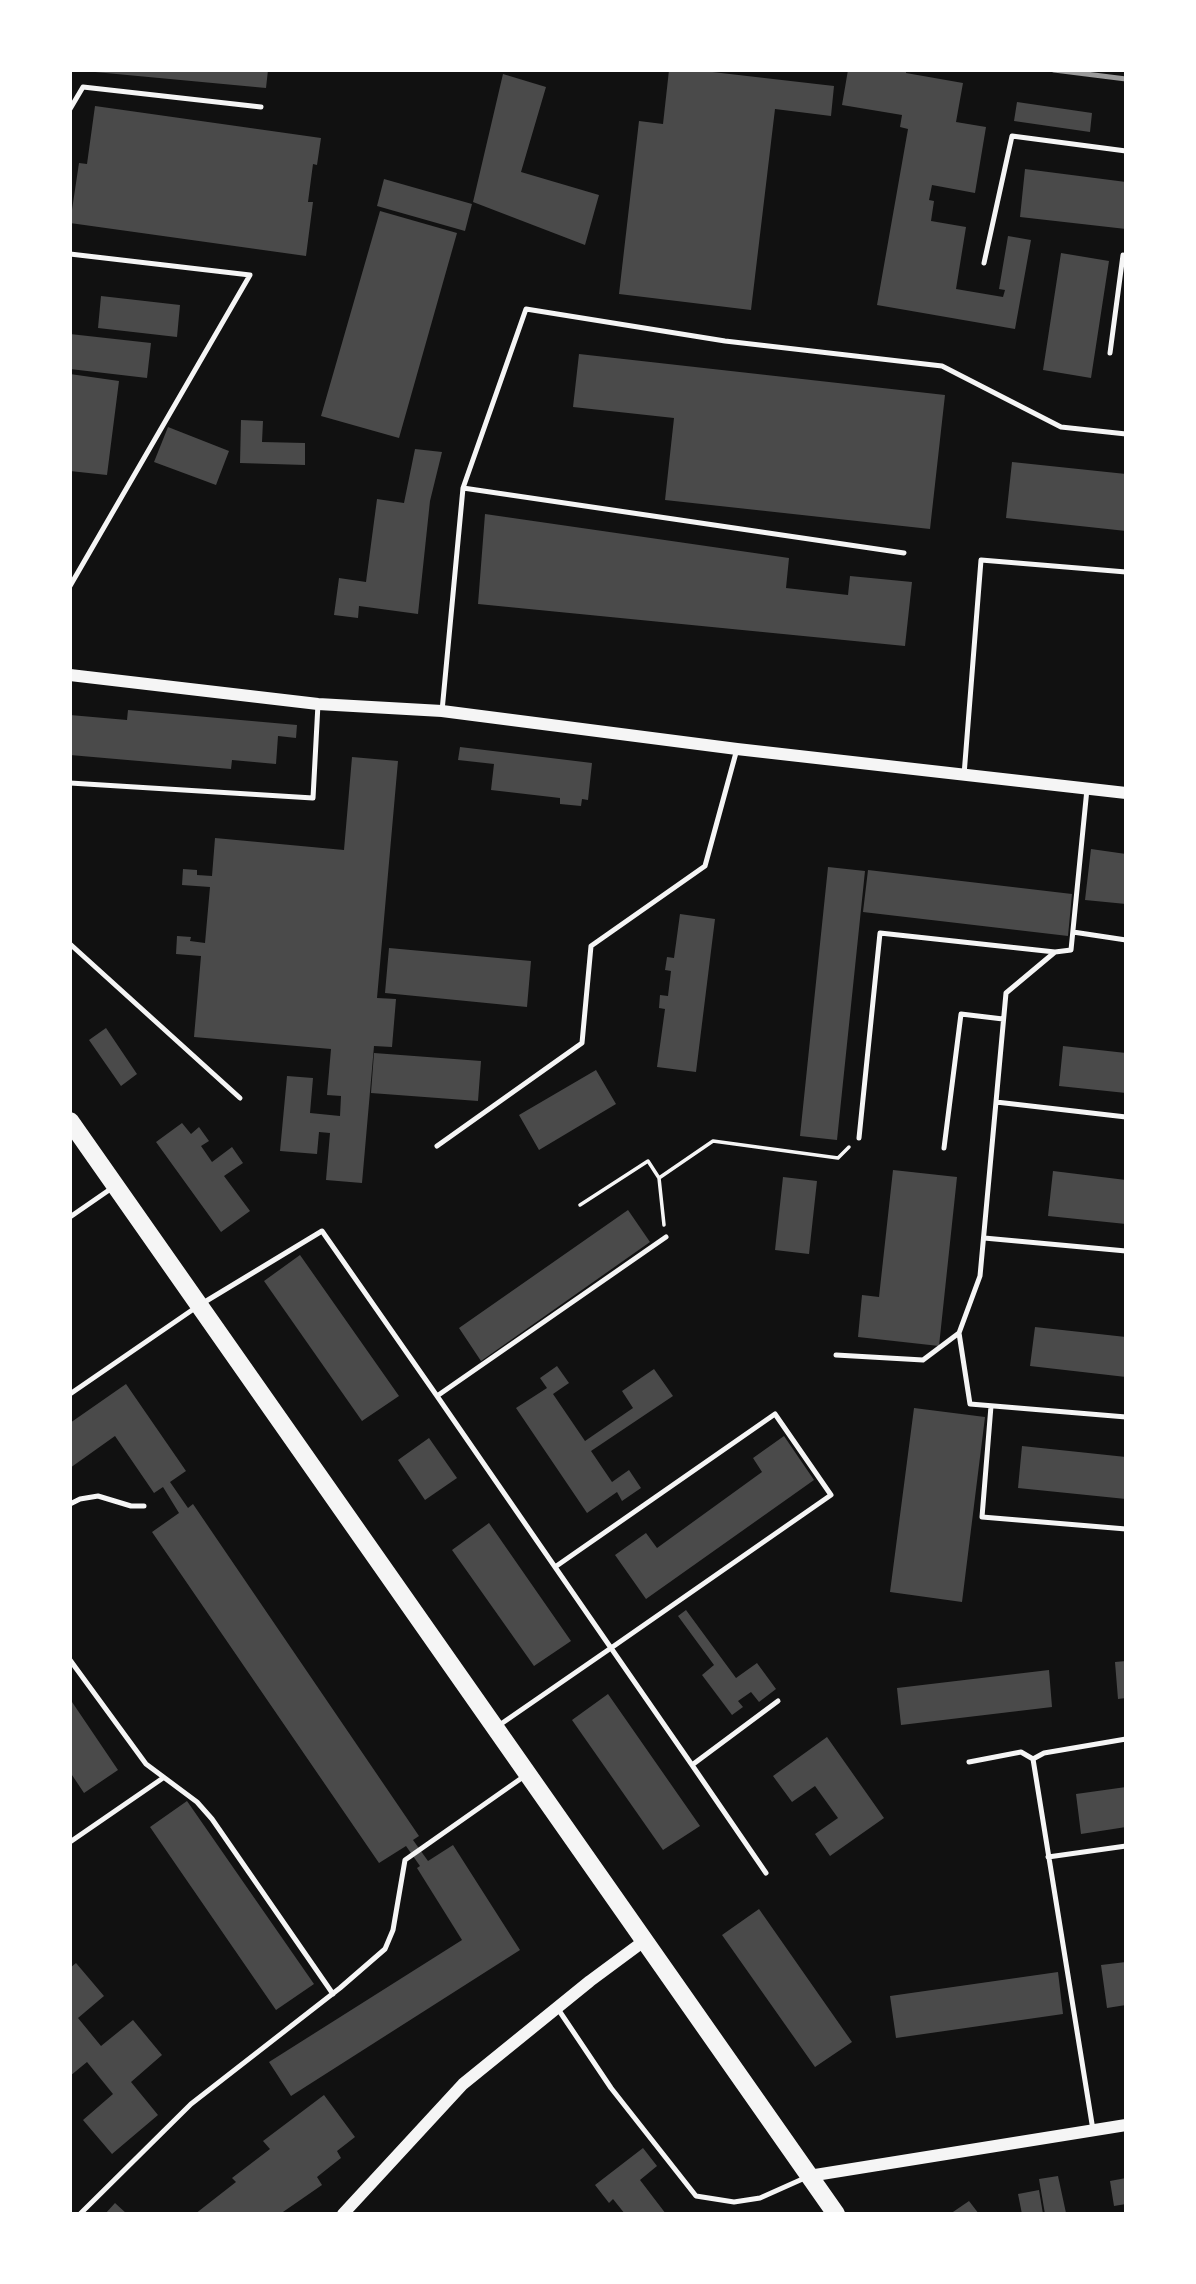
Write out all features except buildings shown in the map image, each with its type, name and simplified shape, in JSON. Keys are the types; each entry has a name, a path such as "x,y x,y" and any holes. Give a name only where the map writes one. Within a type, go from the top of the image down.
{"main road":[{"path":"70,1121 836,2214"}],"street":[{"path":"70,675 318,704 442,711 737,749 1126,793"},
{"path":"343,2214 463,2084 644,1941"},
{"path":"809,2176 1126,2125"}],"lane":[{"path":"70,109 83,87 261,107"},
{"path":"984,263 1012,136 1126,151"},
{"path":"70,254 250,275 70,586"},
{"path":"1110,353 1123,255 1126,256"},
{"path":"442,711 463,488 526,309 725,341 943,366 1062,428 1126,434"},
{"path":"463,488 904,553"},
{"path":"964,775 981,560 1126,572"},
{"path":"70,783 313,798 318,704"},
{"path":"437,1146 582,1043 591,946 705,866 737,749"},
{"path":"859,1138 880,933 1055,952 1071,950 1087,789"},
{"path":"1073,932 1126,940"},
{"path":"70,944 240,1098"},
{"path":"1055,952 1006,993 981,1276 959,1332 970,1404 1126,1417"},
{"path":"944,1148 961,1014 1003,1019"},
{"path":"996,1102 1126,1117"},
{"path":"70,1217 114,1186"},
{"path":"70,1394 198,1307 322,1231 766,1873"},
{"path":"437,1396 666,1237"},
{"path":"984,1238 1126,1251"},
{"path":"836,1355 923,1360 959,1332"},
{"path":"991,1406 982,1517 1126,1529"},
{"path":"495,1728 831,1494 775,1414 555,1567"},
{"path":"70,1504 98,1496 131,1506 144,1506"},
{"path":"70,1660 146,1764 197,1802 212,1819 333,1994"},
{"path":"692,1765 778,1701"},
{"path":"1033,1759 1044,1753 1126,1739"},
{"path":"969,1762 1021,1752 1033,1759"},
{"path":"1033,1759 1093,2130"},
{"path":"80,2214 191,2104 333,1994 385,1949 393,1930 405,1860 527,1775"},
{"path":"71,1840 163,1778"},
{"path":"1048,1857 1126,1846"},
{"path":"558,2009 611,2088 696,2196 734,2202 760,2198 809,2176"}],"path":[{"path":"659,1178 713,1140 838,1158 859,1138"},
{"path":"580,1205 648,1161 659,1178 666,1237"}],"railway":[{"path":"1054,70 1126,79"}]}
